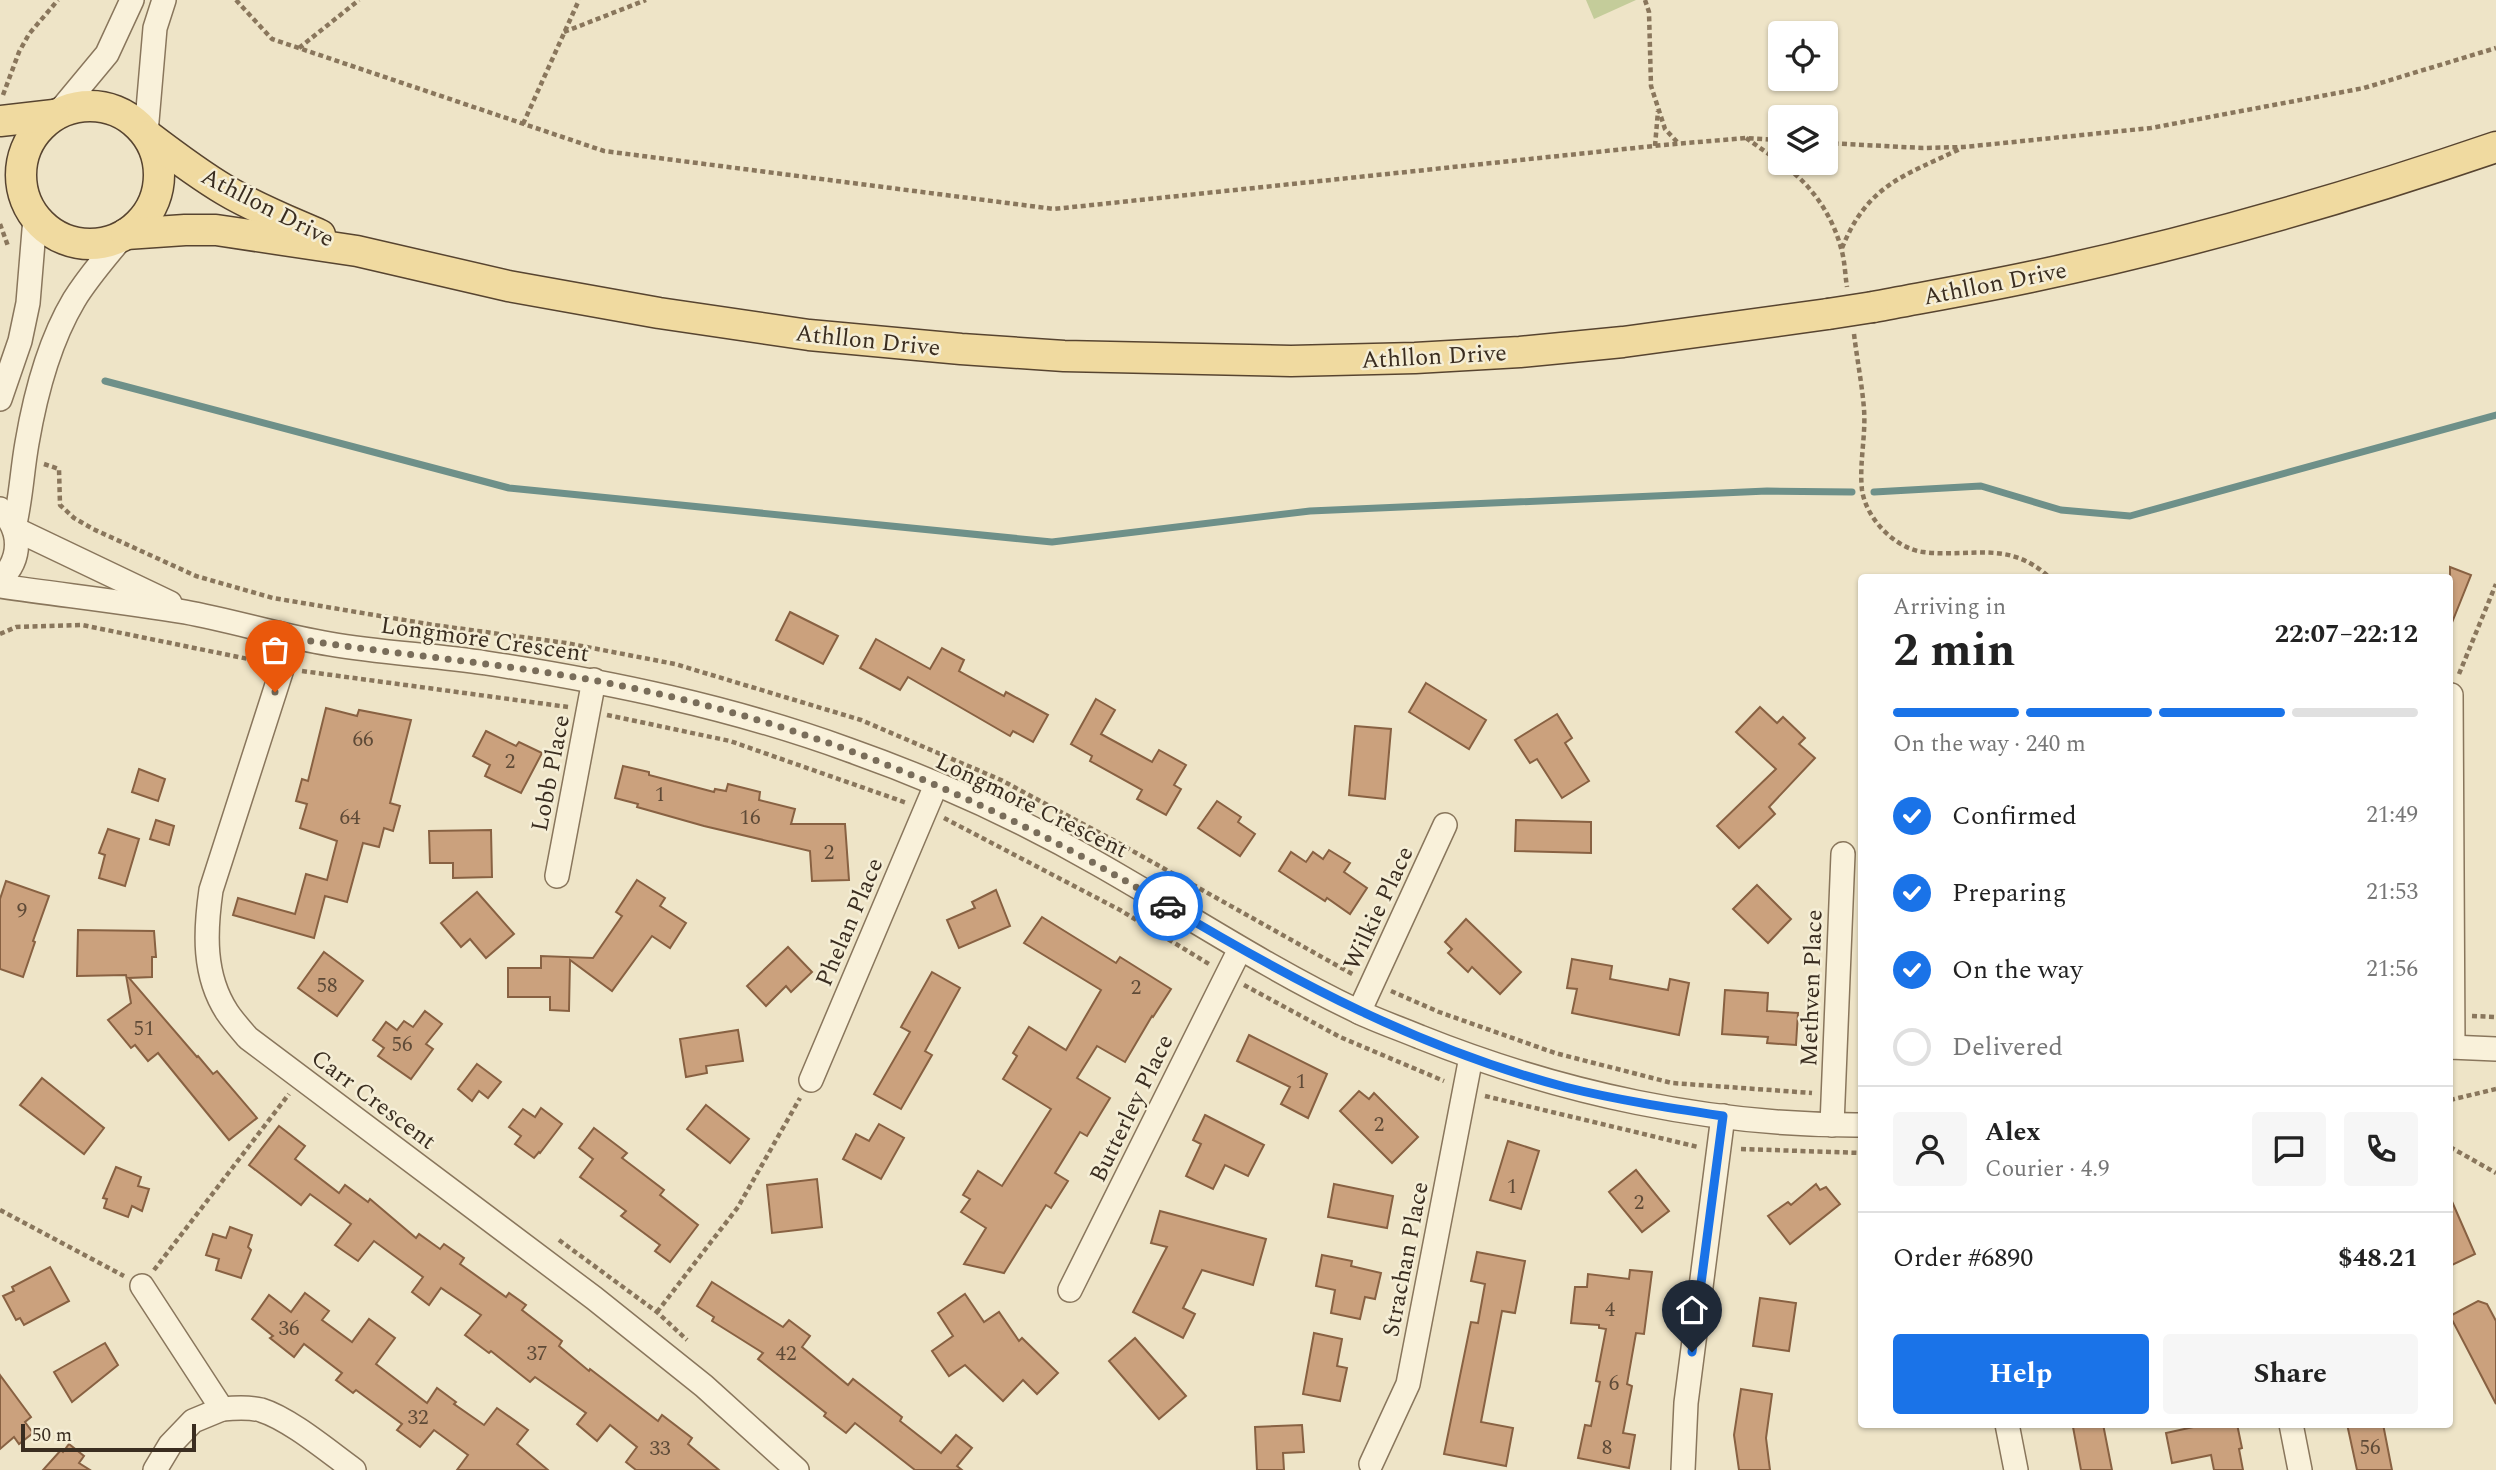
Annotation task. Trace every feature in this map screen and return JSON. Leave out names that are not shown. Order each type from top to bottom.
[{"type":"main road","points":[[0,121],[56,114],[81,106],[106,107],[128,117],[147,135],[158,162],[158,190],[147,215],[124,235],[92,244],[61,238],[0,191]]},
{"type":"main road","points":[[35,217],[22,191],[22,161],[33,135],[56,114]]},
{"type":"main road","name":"Athllon Drive","points":[[147,135],[228,192],[357,251]]},
{"type":"main road","name":"Athllon Drive","points":[[124,235],[216,230],[357,251],[508,286],[659,313],[810,335],[961,349],[1064,356],[1291,361],[1454,356],[1623,342],[1828,314],[2030,277],[2184,241],[2367,190],[2496,147]]},
{"type":"street","points":[[56,114],[107,54],[132,0]]},
{"type":"street","points":[[147,135],[155,28],[164,0]]},
{"type":"street","points":[[0,399],[20,341],[35,217]]},
{"type":"street","points":[[14,528],[21,500],[27,443],[34,409],[57,336],[74,301],[124,235]]},
{"type":"street","points":[[0,509],[8,516],[17,540],[14,562],[0,580]]},
{"type":"street","name":"Longmore Crescent","points":[[14,528],[190,613]]},
{"type":"street","name":"Longmore Crescent","points":[[0,586],[190,613],[292,638],[335,645],[480,662],[594,681],[639,689],[770,722],[854,751],[991,809],[1097,863],[1240,949],[1359,1012],[1471,1057],[1563,1086],[1626,1101],[1723,1116],[1858,1125]]},
{"type":"street","name":"Carr Crescent","points":[[292,638],[211,890],[205,928],[206,946],[212,982],[227,1012],[248,1038],[604,1306],[704,1386],[797,1470]]},
{"type":"street","name":"Lobb Place","points":[[557,876],[594,681]]},
{"type":"street","name":"Phelan Place","points":[[811,1080],[936,785]]},
{"type":"street","name":"Wilkie Place","points":[[1359,1012],[1445,825]]},
{"type":"street","name":"Methven Place","points":[[1832,1125],[1843,854]]},
{"type":"street","name":"Butterley Place","points":[[1070,1290],[1240,949]]},
{"type":"street","points":[[2453,1047],[2496,1049]]},
{"type":"street","name":"Strachan Place","points":[[1371,1464],[1408,1384],[1471,1057]]},
{"type":"street","points":[[1683,1470],[1686,1403],[1723,1116]]},
{"type":"street","points":[[142,1286],[222,1409]]},
{"type":"street","points":[[155,1470],[170,1446],[193,1421],[222,1409],[235,1407],[260,1410],[271,1415],[354,1470]]},
{"type":"street","points":[[2008,1428],[2016,1470]]},
{"type":"street","points":[[2292,1428],[2300,1470]]},
{"type":"path","points":[[0,102],[19,52],[29,34],[58,0]]},
{"type":"path","points":[[236,0],[272,39],[604,151],[1054,208],[1655,146],[1746,138],[1768,139]]},
{"type":"path","points":[[299,48],[359,0]]},
{"type":"path","points":[[523,124],[579,0]]},
{"type":"path","points":[[563,33],[646,0]]},
{"type":"path","points":[[1645,0],[1649,12],[1651,86],[1665,129],[1680,145]]},
{"type":"path","points":[[1838,143],[1923,148],[1964,147],[2151,128],[2364,88],[2496,48]]},
{"type":"path","points":[[1655,146],[1658,106]]},
{"type":"path","points":[[1746,138],[1768,154]]},
{"type":"path","points":[[1841,249],[1851,226],[1874,195],[1901,177],[1964,147]]},
{"type":"path","points":[[59,469],[60,505],[93,529]]},
{"type":"path","points":[[1862,490],[1871,514],[1879,525],[1898,542],[1910,548],[1922,552],[2007,553],[2031,563],[2045,574]]},
{"type":"path","points":[[2453,690],[2496,584]]},
{"type":"path","points":[[0,635],[16,627],[82,625],[251,659]]},
{"type":"path","points":[[304,672],[568,708]]},
{"type":"path","points":[[604,715],[730,741],[899,800]]},
{"type":"path","points":[[950,821],[1120,911],[1218,969]]},
{"type":"path","points":[[1243,985],[1340,1037],[1456,1086]]},
{"type":"path","points":[[1391,991],[1439,1012],[1555,1054],[1672,1083],[1817,1093]]},
{"type":"path","points":[[2476,1016],[2496,1017]]},
{"type":"path","points":[[0,1210],[142,1286],[302,1078]]},
{"type":"path","points":[[657,1312],[738,1207],[811,1080]]},
{"type":"path","points":[[2453,1099],[2496,1089]]},
{"type":"path","points":[[1483,1095],[1704,1148]]},
{"type":"path","points":[[2453,1095],[2459,1097]]},
{"type":"path","points":[[1738,1149],[1858,1153]]},
{"type":"path","points":[[2453,1149],[2496,1173]]},
{"type":"green space","points":[[1586,0],[1636,0],[1594,19]]},
{"type":"building","points":[[2450,567],[2471,575],[2453,620],[2453,574],[2450,574]]},
{"type":"building","points":[[790,612],[838,636],[823,664],[776,640]]},
{"type":"building","points":[[876,639],[930,669],[942,648],[964,660],[959,671],[1004,696],[1006,692],[1048,715],[1033,742],[1013,731],[1010,736],[908,677],[900,690],[860,668]]},
{"type":"building","points":[[1426,683],[1486,720],[1469,749],[1409,712]]},
{"type":"building","points":[[1096,699],[1115,710],[1101,734],[1152,762],[1159,750],[1186,765],[1174,785],[1181,789],[1166,815],[1137,799],[1142,790],[1090,761],[1092,756],[1071,744]]},
{"type":"building","points":[[1760,707],[1777,723],[1783,717],[1805,738],[1799,744],[1815,758],[1769,807],[1775,814],[1739,848],[1717,826],[1776,769],[1736,732]]},
{"type":"building","points":[[326,708],[357,716],[359,710],[411,720],[390,803],[400,806],[393,831],[384,828],[379,847],[363,843],[347,902],[325,896],[314,938],[233,915],[238,898],[295,914],[306,874],[327,880],[337,841],[300,828],[307,804],[296,801],[302,779],[308,781]]},
{"type":"building","points":[[1557,714],[1572,738],[1565,743],[1589,781],[1562,798],[1537,759],[1530,763],[1515,740]]},
{"type":"building","points":[[1355,726],[1391,729],[1385,799],[1349,795]]},
{"type":"building","points":[[486,731],[516,746],[519,742],[542,753],[521,793],[485,776],[490,765],[473,756]]},
{"type":"building","points":[[623,766],[714,792],[715,789],[726,791],[728,784],[760,792],[759,800],[795,809],[791,824],[845,824],[849,880],[812,881],[810,851],[704,826],[615,798]]},
{"type":"building","points":[[139,769],[165,779],[158,801],[132,792]]},
{"type":"building","points":[[1217,801],[1241,817],[1238,822],[1255,834],[1240,856],[1198,828]]},
{"type":"building","points":[[156,820],[174,826],[169,845],[150,839]]},
{"type":"building","points":[[1516,820],[1591,822],[1591,853],[1515,851]]},
{"type":"building","points":[[108,829],[139,839],[125,886],[99,878],[105,855],[99,853]]},
{"type":"building","points":[[491,830],[492,877],[453,878],[453,863],[430,863],[429,831]]},
{"type":"building","points":[[1329,850],[1350,863],[1344,872],[1367,888],[1350,914],[1279,871],[1291,852],[1306,862],[1313,852],[1323,859]]},
{"type":"building","points":[[637,880],[665,898],[660,906],[686,923],[670,948],[652,936],[612,991],[570,960],[569,1011],[550,1010],[550,997],[508,997],[508,968],[541,968],[541,956],[593,958],[622,916],[616,912]]},
{"type":"building","points":[[6,881],[49,896],[23,977],[0,969],[0,899]]},
{"type":"building","points":[[1757,885],[1791,919],[1768,943],[1733,909]]},
{"type":"building","points":[[996,890],[1010,926],[959,948],[947,920],[975,908],[972,902]]},
{"type":"building","points":[[477,892],[514,934],[486,958],[470,939],[461,947],[441,923]]},
{"type":"building","points":[[1042,917],[1116,963],[1120,957],[1171,989],[1125,1062],[1097,1046],[1077,1078],[1110,1098],[1087,1136],[1080,1132],[1055,1173],[1068,1181],[1051,1208],[1046,1205],[1004,1273],[964,1264],[986,1228],[961,1212],[970,1199],[963,1195],[978,1171],[1002,1186],[1051,1109],[1003,1079],[1017,1056],[1013,1053],[1029,1027],[1066,1050],[1101,990],[1024,943]]},
{"type":"building","points":[[1466,919],[1521,972],[1500,994],[1472,967],[1468,972],[1448,953],[1452,949],[1445,942]]},
{"type":"building","points":[[78,930],[154,931],[156,957],[152,957],[152,977],[129,978],[197,1057],[213,1074],[217,1071],[257,1118],[229,1140],[158,1053],[148,1061],[135,1045],[131,1048],[108,1020],[131,1003],[126,975],[77,976]]},
{"type":"building","points":[[788,947],[812,972],[791,992],[786,986],[766,1006],[747,986]]},
{"type":"building","points":[[324,952],[363,981],[337,1016],[298,988]]},
{"type":"building","points":[[1572,959],[1612,966],[1610,979],[1668,990],[1670,979],[1689,983],[1679,1035],[1572,1013],[1577,989],[1567,988]]},
{"type":"building","points":[[932,972],[960,988],[925,1051],[932,1055],[901,1109],[874,1094],[910,1032],[901,1027]]},
{"type":"building","points":[[1725,990],[1768,993],[1767,1011],[1798,1013],[1796,1045],[1767,1043],[1768,1037],[1722,1034]]},
{"type":"building","points":[[425,1011],[442,1024],[426,1044],[433,1049],[411,1079],[378,1056],[384,1048],[373,1040],[386,1022],[397,1030],[404,1021],[413,1027]]},
{"type":"building","points":[[738,1030],[743,1061],[706,1066],[707,1073],[686,1077],[680,1039]]},
{"type":"building","points":[[1249,1035],[1327,1074],[1308,1118],[1281,1104],[1290,1087],[1237,1061]]},
{"type":"building","points":[[477,1064],[501,1082],[488,1098],[479,1091],[472,1101],[458,1089]]},
{"type":"building","points":[[42,1078],[104,1128],[84,1154],[20,1105]]},
{"type":"building","points":[[1359,1091],[1369,1099],[1374,1093],[1418,1137],[1392,1163],[1340,1111]]},
{"type":"building","points":[[706,1105],[749,1139],[730,1163],[687,1129]]},
{"type":"building","points":[[541,1108],[562,1124],[534,1158],[515,1144],[521,1136],[509,1127],[523,1109],[535,1117]]},
{"type":"building","points":[[1205,1115],[1264,1145],[1248,1176],[1225,1165],[1213,1189],[1186,1176],[1201,1144],[1193,1140]]},
{"type":"building","points":[[879,1124],[904,1138],[881,1179],[843,1159],[856,1134],[869,1141]]},
{"type":"building","points":[[279,1126],[305,1146],[295,1159],[339,1193],[345,1185],[368,1202],[370,1199],[416,1238],[419,1234],[440,1249],[444,1244],[464,1258],[460,1264],[506,1297],[509,1293],[526,1305],[522,1310],[562,1341],[559,1346],[589,1371],[590,1369],[658,1421],[662,1415],[692,1438],[688,1444],[719,1470],[636,1470],[626,1462],[637,1447],[610,1425],[597,1441],[577,1424],[586,1413],[535,1377],[530,1382],[491,1351],[489,1353],[465,1335],[481,1315],[441,1288],[429,1305],[412,1292],[423,1277],[374,1241],[358,1261],[335,1245],[351,1224],[310,1194],[301,1205],[249,1165]]},
{"type":"building","points":[[594,1128],[627,1153],[622,1158],[664,1190],[660,1195],[698,1225],[670,1262],[655,1251],[660,1245],[621,1216],[626,1211],[580,1177],[593,1159],[579,1148]]},
{"type":"building","points":[[1508,1141],[1539,1151],[1521,1209],[1490,1200]]},
{"type":"building","points":[[116,1167],[141,1177],[138,1186],[149,1189],[142,1211],[132,1206],[128,1217],[104,1208],[107,1199],[103,1198]]},
{"type":"building","points":[[1636,1170],[1669,1211],[1642,1232],[1609,1192]]},
{"type":"building","points":[[817,1179],[822,1227],[772,1233],[767,1185]]},
{"type":"building","points":[[1334,1184],[1393,1196],[1387,1228],[1328,1217]]},
{"type":"building","points":[[1816,1184],[1820,1190],[1826,1187],[1840,1204],[1790,1244],[1768,1216],[1788,1202],[1791,1205]]},
{"type":"building","points":[[2453,1204],[2475,1254],[2453,1265]]},
{"type":"building","points":[[1160,1211],[1266,1239],[1253,1285],[1202,1270],[1183,1308],[1195,1314],[1183,1338],[1133,1312],[1167,1247],[1151,1243]]},
{"type":"building","points":[[230,1227],[252,1235],[248,1247],[251,1250],[241,1278],[216,1270],[219,1259],[206,1255],[213,1234],[226,1238]]},
{"type":"building","points":[[1477,1252],[1525,1261],[1515,1313],[1502,1311],[1481,1422],[1513,1428],[1506,1466],[1444,1454],[1471,1322],[1478,1323],[1485,1284],[1471,1281]]},
{"type":"building","points":[[1322,1255],[1352,1261],[1351,1266],[1381,1273],[1375,1299],[1365,1297],[1360,1319],[1331,1313],[1335,1290],[1316,1286]]},
{"type":"building","points":[[50,1267],[69,1301],[24,1325],[20,1318],[16,1320],[3,1296],[14,1291],[12,1287]]},
{"type":"building","points":[[1630,1270],[1652,1272],[1644,1334],[1636,1333],[1627,1384],[1632,1386],[1623,1433],[1635,1435],[1629,1468],[1578,1458],[1585,1425],[1591,1426],[1600,1382],[1596,1381],[1606,1329],[1599,1328],[1599,1325],[1571,1323],[1575,1287],[1587,1287],[1588,1274],[1629,1279]]},
{"type":"building","points":[[712,1282],[783,1327],[789,1320],[810,1336],[802,1347],[848,1385],[853,1379],[902,1417],[900,1421],[941,1453],[956,1435],[972,1448],[957,1466],[962,1470],[915,1470],[855,1423],[846,1433],[824,1416],[826,1413],[758,1359],[763,1353],[712,1321],[714,1317],[697,1306]]},
{"type":"building","points":[[305,1293],[329,1311],[322,1320],[352,1342],[369,1319],[395,1338],[376,1364],[427,1403],[437,1388],[484,1425],[497,1408],[528,1430],[517,1444],[548,1470],[457,1470],[468,1455],[434,1430],[420,1447],[397,1430],[402,1424],[356,1390],[353,1393],[336,1380],[342,1373],[304,1344],[294,1357],[252,1319],[269,1295],[291,1312]]},
{"type":"building","points":[[965,1294],[984,1322],[999,1312],[1019,1341],[1022,1338],[1058,1373],[1037,1394],[1023,1380],[1003,1401],[965,1365],[949,1376],[932,1351],[953,1336],[938,1313]]},
{"type":"building","points":[[1760,1298],[1796,1303],[1789,1351],[1753,1346]]},
{"type":"building","points":[[2478,1301],[2487,1304],[2496,1321],[2496,1404],[2453,1322],[2453,1314]]},
{"type":"building","points":[[1314,1333],[1342,1339],[1337,1366],[1347,1368],[1340,1401],[1303,1394]]},
{"type":"building","points":[[1135,1338],[1186,1396],[1159,1419],[1109,1361]]},
{"type":"building","points":[[105,1343],[118,1365],[72,1402],[54,1372]]},
{"type":"building","points":[[0,1375],[31,1417],[25,1422],[33,1433],[19,1444],[14,1437],[0,1449]]},
{"type":"building","points":[[1741,1389],[1772,1394],[1766,1438],[1770,1470],[1739,1470],[1734,1435]]},
{"type":"building","points":[[1302,1425],[1304,1452],[1283,1453],[1284,1470],[1257,1470],[1255,1427]]},
{"type":"building","points":[[2073,1428],[2104,1428],[2112,1470],[2081,1470]]},
{"type":"building","points":[[2189,1428],[2238,1428],[2243,1470],[2214,1470],[2211,1455],[2172,1463],[2166,1433]]},
{"type":"building","points":[[2348,1428],[2384,1428],[2392,1470],[2357,1470]]},
{"type":"building","points":[[69,1444],[84,1456],[79,1463],[90,1470],[43,1470],[61,1450],[63,1452]]},
{"type":"waterway","points":[[105,381],[509,488],[1052,542],[1310,511],[1767,491],[1852,492]]},
{"type":"waterway","points":[[1874,492],[1981,486],[2061,510],[2130,516],[2496,415]]},
{"type":"way so far","points":[[275,692],[292,638],[480,662],[639,689],[770,722],[916,776],[991,809],[1097,863],[1168,906]]},
{"type":"route","points":[[1168,906],[1240,949],[1359,1012],[1471,1057],[1563,1086],[1626,1101],[1723,1116],[1692,1352]]}]
